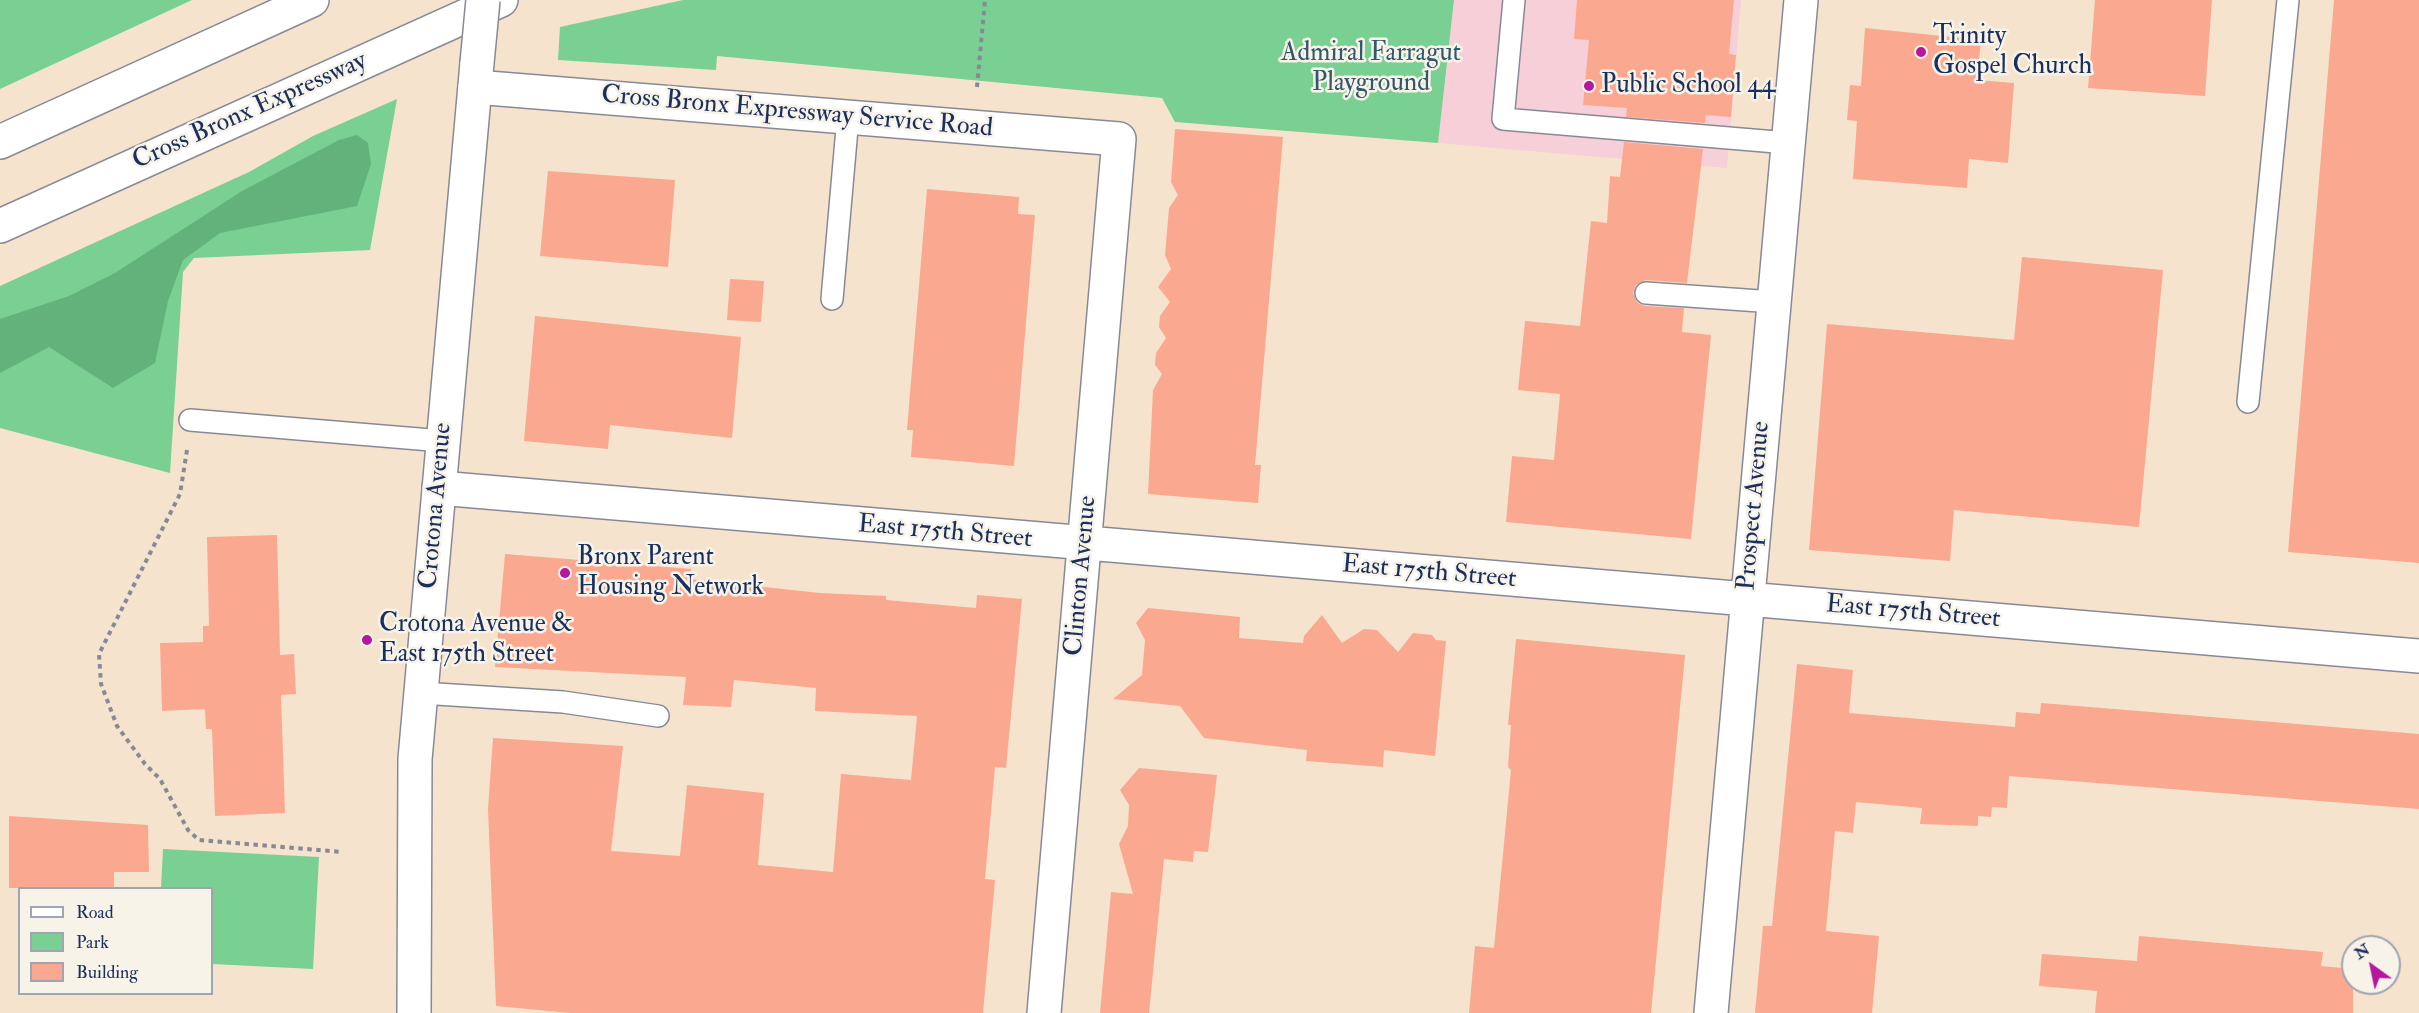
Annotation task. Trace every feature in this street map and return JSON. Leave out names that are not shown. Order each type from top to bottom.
[{"type":"main road","points":[[0,142],[312,0]]},
{"type":"main road","name":"Crotona Avenue","points":[[414,1013],[413,806],[421,693],[483,0]]},
{"type":"main road","name":"Cross Bronx Expressway","points":[[0,226],[501,0]]},
{"type":"main road","name":"Prospect Avenue","points":[[1711,1013],[1801,0]]},
{"type":"main road","name":"Cross Bronx Expressway Service Road","points":[[476,75],[848,117],[1119,139]]},
{"type":"main road","name":"Clinton Avenue","points":[[1044,1013],[1119,139]]},
{"type":"main road","name":"East 175th Street","points":[[439,489],[2419,656]]},
{"type":"lane","points":[[1514,0],[1503,119],[1788,143]]},
{"type":"lane","points":[[2248,402],[2288,0]]},
{"type":"lane","points":[[832,299],[848,117]]},
{"type":"lane","points":[[1646,293],[1774,302]]},
{"type":"lane","points":[[190,420],[443,441]]},
{"type":"lane","points":[[421,693],[563,702],[658,716]]},
{"type":"path","points":[[977,87],[986,0]]},
{"type":"path","points":[[190,420],[185,473],[180,494],[99,654],[101,684],[117,726],[145,764],[160,779],[188,830],[199,840],[342,852]]},
{"type":"shaded area","name":"Public School 44","points":[[1454,0],[1741,0],[1727,168],[1438,143]]},
{"type":"green space","points":[[0,0],[192,0],[0,89]]},
{"type":"green space","name":"Admiral Farragut Playground","points":[[683,0],[1454,0],[1438,143],[1175,122],[1162,98],[717,56],[716,70],[558,60],[560,27]]},
{"type":"green space","points":[[397,99],[370,250],[194,258],[183,272],[170,473],[0,428],[0,286],[249,172],[313,136]]},
{"type":"green space","points":[[357,135],[368,143],[371,164],[357,206],[220,233],[183,260],[168,301],[155,363],[113,388],[49,347],[0,373],[0,319],[69,296],[115,273],[242,191],[339,140]]},
{"type":"green space","points":[[163,849],[319,857],[313,969],[213,964],[213,887],[161,887]]},
{"type":"building","points":[[1577,0],[1734,0],[1729,54],[1736,55],[1731,117],[1706,115],[1705,123],[1626,117],[1627,108],[1583,105],[1589,40],[1574,39]]},
{"type":"building","points":[[2095,0],[2212,0],[2205,96],[2088,88]]},
{"type":"building","points":[[2334,0],[2419,0],[2419,563],[2288,552]]},
{"type":"building","points":[[1865,28],[1981,40],[1977,80],[2014,83],[2008,163],[1969,159],[1967,188],[1853,179],[1857,121],[1847,120],[1850,85],[1861,86]]},
{"type":"building","points":[[1175,129],[1283,137],[1255,465],[1261,465],[1258,503],[1148,494],[1153,390],[1162,374],[1155,365],[1156,353],[1166,338],[1159,327],[1160,316],[1170,302],[1158,287],[1171,269],[1165,255],[1169,208],[1178,195],[1171,182]]},
{"type":"building","points":[[1624,142],[1703,149],[1687,283],[1646,280],[1636,285],[1633,293],[1638,303],[1645,306],[1684,308],[1682,332],[1711,335],[1691,539],[1506,522],[1512,456],[1554,460],[1560,394],[1518,390],[1525,321],[1580,326],[1591,221],[1607,223],[1610,176],[1620,177]]},
{"type":"building","points":[[548,171],[675,180],[668,267],[540,256]]},
{"type":"building","points":[[927,189],[1019,197],[1018,214],[1035,215],[1014,466],[911,457],[913,430],[907,430]]},
{"type":"building","points":[[2022,257],[2163,270],[2139,527],[1954,510],[1950,561],[1809,550],[1827,324],[2014,340]]},
{"type":"building","points":[[730,279],[764,281],[761,322],[727,320]]},
{"type":"building","points":[[535,316],[741,337],[732,438],[610,425],[608,449],[524,441]]},
{"type":"building","points":[[277,535],[280,655],[294,654],[296,694],[281,695],[285,813],[215,816],[212,729],[206,729],[205,709],[162,711],[160,643],[203,642],[203,626],[209,626],[207,537]]},
{"type":"building","points":[[505,554],[691,569],[690,579],[820,593],[886,596],[886,600],[976,608],[977,595],[1022,599],[1006,768],[995,767],[985,879],[995,880],[983,1013],[570,1013],[496,1006],[488,809],[493,738],[623,746],[611,851],[680,856],[687,785],[764,793],[758,865],[833,872],[841,774],[911,780],[917,716],[815,711],[816,688],[734,680],[731,707],[683,705],[686,677],[495,667]]},
{"type":"building","points":[[1148,608],[1240,617],[1239,638],[1303,643],[1304,636],[1322,615],[1342,643],[1364,629],[1377,630],[1398,652],[1413,633],[1432,635],[1436,640],[1446,641],[1435,756],[1384,750],[1383,767],[1306,761],[1307,750],[1204,738],[1180,706],[1113,699],[1142,675],[1145,640],[1136,623]]},
{"type":"building","points":[[1516,639],[1685,655],[1651,1013],[1469,1013],[1475,946],[1494,948],[1511,770],[1508,767],[1511,725],[1508,725]]},
{"type":"building","points":[[1797,664],[1853,670],[1849,713],[2015,727],[2016,712],[2040,714],[2041,703],[2419,734],[2419,809],[2009,776],[2007,808],[1992,807],[1991,817],[1978,816],[1978,826],[1920,824],[1922,808],[1856,802],[1853,833],[1835,831],[1826,931],[1879,936],[1872,1013],[1755,1013],[1763,926],[1772,926]]},
{"type":"building","points":[[1139,768],[1217,775],[1208,852],[1194,851],[1193,862],[1164,859],[1149,1013],[1100,1013],[1111,892],[1133,894],[1119,844],[1128,826],[1129,805],[1120,790]]},
{"type":"building","points":[[9,816],[148,825],[149,872],[114,872],[114,887],[9,888]]},
{"type":"building","points":[[2139,936],[2323,952],[2321,966],[2341,968],[2341,995],[2353,995],[2353,1013],[2095,1013],[2097,991],[2039,986],[2042,954],[2137,961]]},
{"type":"place","name":"Trinity Gospel Church","points":[[1921,52]]},
{"type":"place","name":"Public School 44","points":[[1589,86]]},
{"type":"place","name":"Bronx Parent Housing Network","points":[[565,573]]},
{"type":"place","name":"Crotona Avenue & East 175th Street","points":[[367,640]]}]
